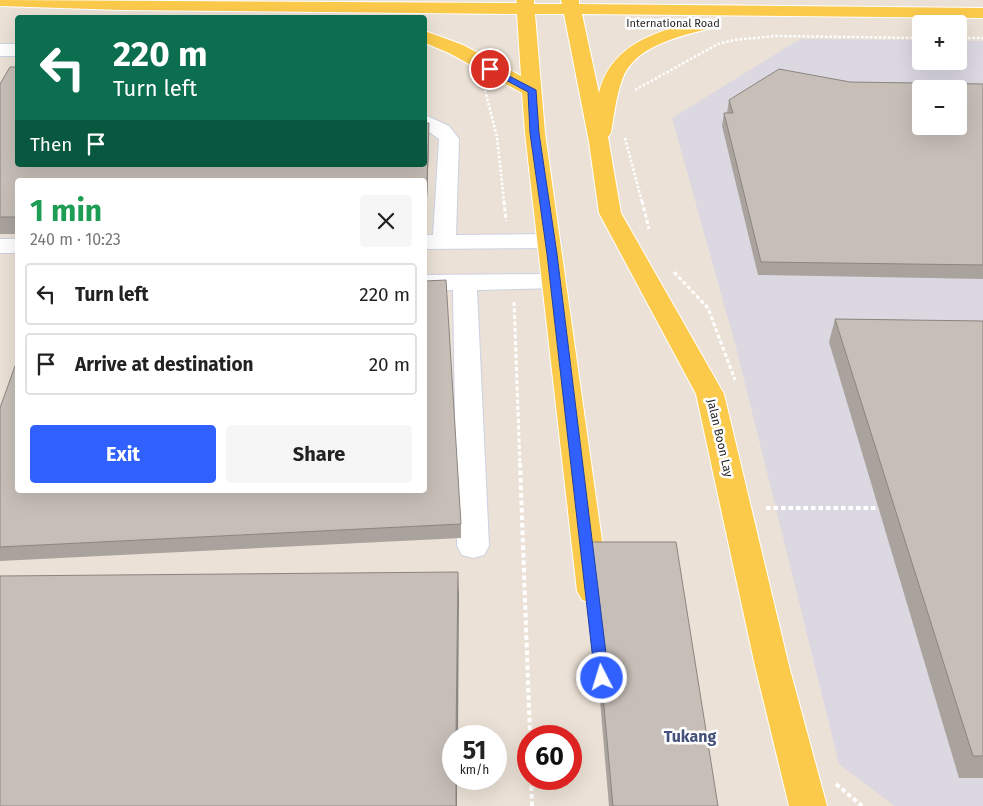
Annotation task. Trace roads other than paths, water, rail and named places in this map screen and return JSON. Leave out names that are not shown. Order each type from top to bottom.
[{"type":"main road","points":[[387,6],[411,0]]},
{"type":"main road","points":[[684,0],[762,10]]},
{"type":"main road","name":"International Road","points":[[0,1],[122,5],[387,6],[525,10],[762,10],[983,13]]},
{"type":"main road","points":[[525,10],[535,133],[596,621]]},
{"type":"main road","name":"International Road","points":[[427,22],[525,10]]},
{"type":"main road","name":"International Road","points":[[572,10],[706,24],[912,26]]},
{"type":"main road","name":"Jalan Boon Lay","points":[[572,10],[611,138],[610,213],[710,394],[772,666],[818,797]]},
{"type":"main road","points":[[0,17],[15,18]]},
{"type":"main road","points":[[611,138],[613,77],[624,60],[636,50],[658,38],[706,24]]},
{"type":"main road","points":[[967,26],[983,26]]},
{"type":"main road","points":[[427,37],[456,49],[532,90]]},
{"type":"lane","points":[[0,50],[15,50]]},
{"type":"lane","points":[[427,121],[442,130],[449,140],[434,242],[550,241]]},
{"type":"lane","points":[[0,246],[15,246]]},
{"type":"lane","points":[[427,283],[555,281]]},
{"type":"lane","points":[[465,282],[472,546]]},
{"type":"district","name":"Tukang","points":[[690,736]]}]
